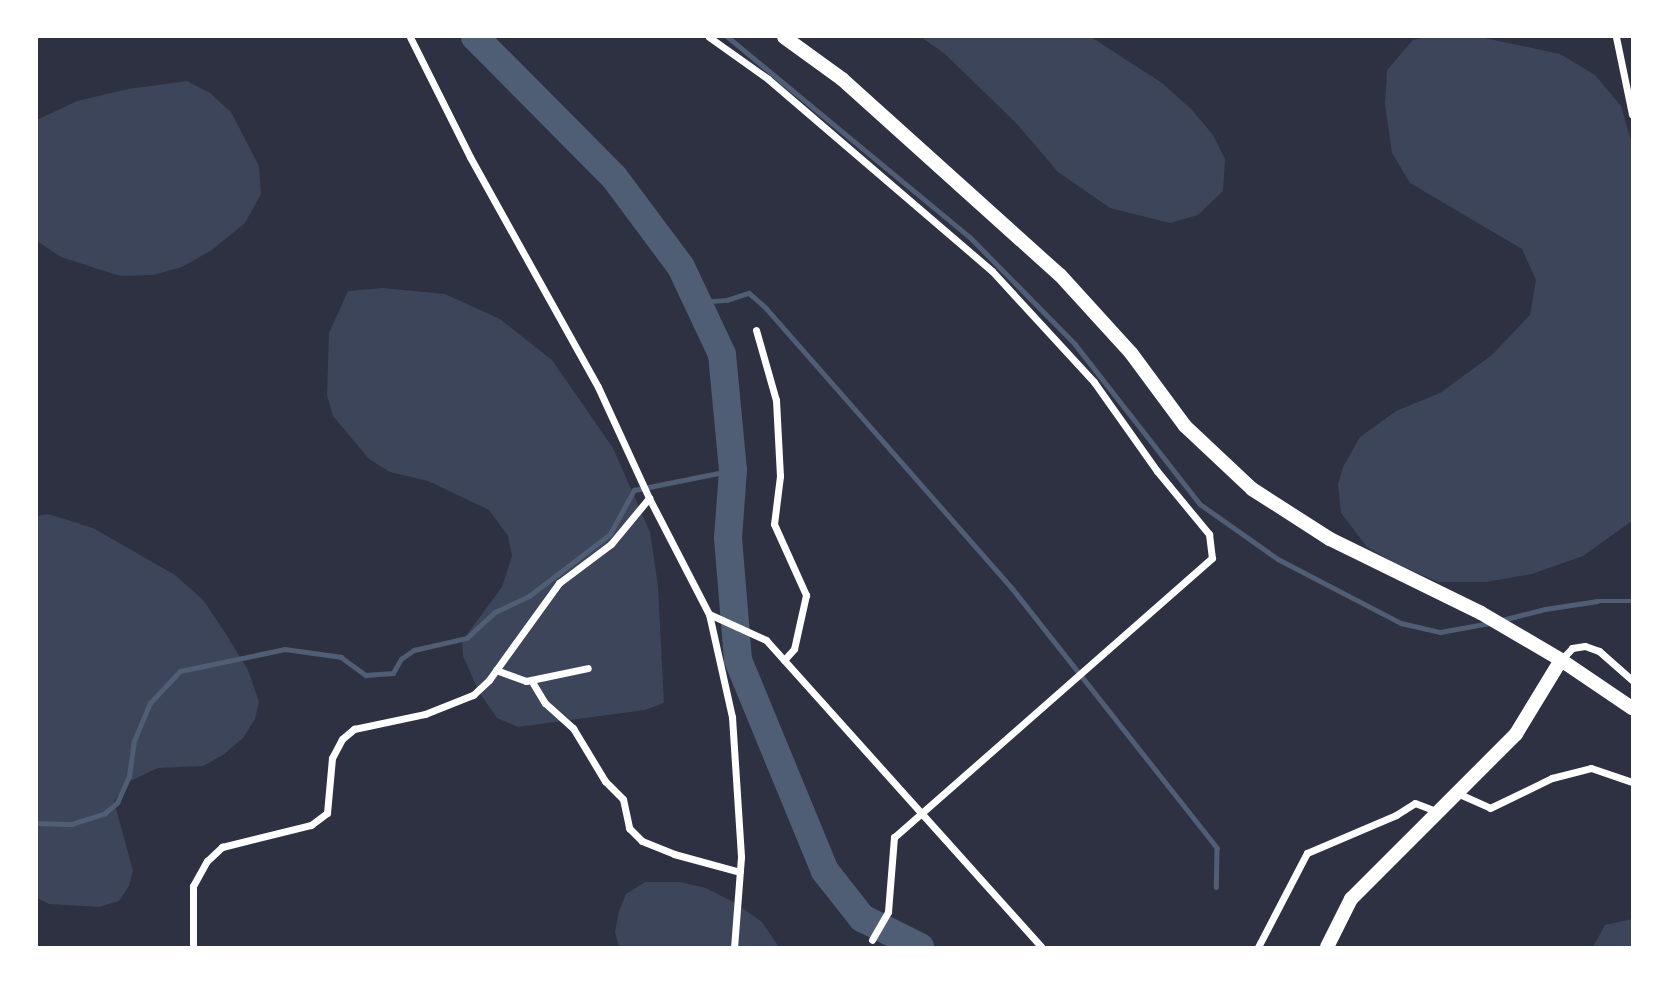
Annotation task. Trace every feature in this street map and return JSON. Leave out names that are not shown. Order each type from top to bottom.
[{"type":"main road","points":[[784,37],[842,79],[1059,275],[1131,353],[1185,426],[1252,489],[1330,539],[1481,613],[1560,660],[1632,708]]},
{"type":"main road","points":[[1327,947],[1351,898],[1516,734],[1560,660]]},
{"type":"street","points":[[410,37],[470,158],[598,387],[649,497],[709,614],[732,717],[740,872],[734,947]]},
{"type":"street","points":[[709,37],[768,79],[992,271],[1094,382],[1157,471],[1209,534],[1212,558],[894,837],[887,912],[872,940]]},
{"type":"street","points":[[1616,37],[1632,114]]},
{"type":"street","points":[[756,330],[776,400],[780,476],[774,524],[806,595],[794,649],[784,660]]},
{"type":"street","points":[[193,947],[193,887],[207,861],[222,847],[311,825],[327,813],[332,758],[342,739],[354,729],[446,707],[473,695],[496,670],[559,583],[611,544],[649,497]]},
{"type":"street","points":[[709,614],[766,640],[919,814],[1041,947]]},
{"type":"street","points":[[1560,660],[1572,648],[1585,646],[1599,651],[1632,680]]},
{"type":"street","points":[[496,670],[531,680],[588,668]]},
{"type":"street","points":[[531,680],[545,702],[573,728],[605,781],[623,799],[629,828],[642,841],[740,872]]},
{"type":"street","points":[[1457,793],[1490,808],[1552,778],[1591,768],[1632,782]]},
{"type":"street","points":[[1258,947],[1307,853],[1395,815],[1415,803],[1438,811]]},
{"type":"shaded area","points":[[921,37],[1091,37],[1162,83],[1192,110],[1213,135],[1225,159],[1223,191],[1198,215],[1170,223],[1110,208],[1058,172],[1017,124],[945,54]]},
{"type":"shaded area","points":[[1426,37],[1480,37],[1560,54],[1595,75],[1621,106],[1632,144],[1632,521],[1583,556],[1532,574],[1486,582],[1438,582],[1397,564],[1367,547],[1341,513],[1338,484],[1343,467],[1360,437],[1396,411],[1440,393],[1492,355],[1530,315],[1536,280],[1522,249],[1410,183],[1392,153],[1385,104],[1387,70],[1413,40]]},
{"type":"shaded area","points":[[187,81],[210,93],[231,112],[259,166],[261,194],[245,223],[212,250],[182,267],[153,275],[120,276],[61,257],[37,241],[37,120],[77,101],[128,89]]},
{"type":"shaded area","points":[[382,288],[445,294],[500,319],[552,360],[613,448],[650,532],[658,586],[664,703],[645,710],[518,727],[497,718],[479,692],[463,656],[462,641],[502,587],[512,556],[508,536],[489,510],[428,481],[390,472],[369,459],[333,416],[327,395],[329,333],[348,291]]},
{"type":"shaded area","points":[[48,514],[93,528],[175,575],[203,600],[224,631],[248,670],[259,702],[255,719],[243,738],[223,755],[203,766],[158,768],[128,782],[114,801],[133,871],[129,886],[119,901],[99,907],[49,904],[37,898],[37,516]]},
{"type":"shaded area","points":[[645,882],[680,882],[706,888],[735,903],[762,922],[779,947],[619,947],[615,932],[619,911],[626,894]]},
{"type":"shaded area","points":[[1632,919],[1632,947],[1593,947],[1605,925]]},
{"type":"waterway","points":[[475,37],[614,177],[681,267],[722,354],[733,470],[728,538],[738,660],[825,871],[862,918],[920,947]]},
{"type":"waterway","points":[[728,37],[970,237],[1075,344],[1200,504],[1278,559],[1401,623],[1440,632],[1490,623]]},
{"type":"waterway","points":[[697,302],[727,300],[749,293],[766,308],[1012,588],[1217,848],[1216,887]]},
{"type":"waterway","points":[[37,823],[72,824],[105,813],[117,803],[129,776],[134,741],[150,703],[180,671],[285,649],[341,657],[366,675],[393,673],[401,659],[414,650],[467,638],[495,612],[529,596],[610,534],[634,490],[733,470]]},
{"type":"waterway","points":[[1502,620],[1545,609],[1597,601],[1632,601]]}]
